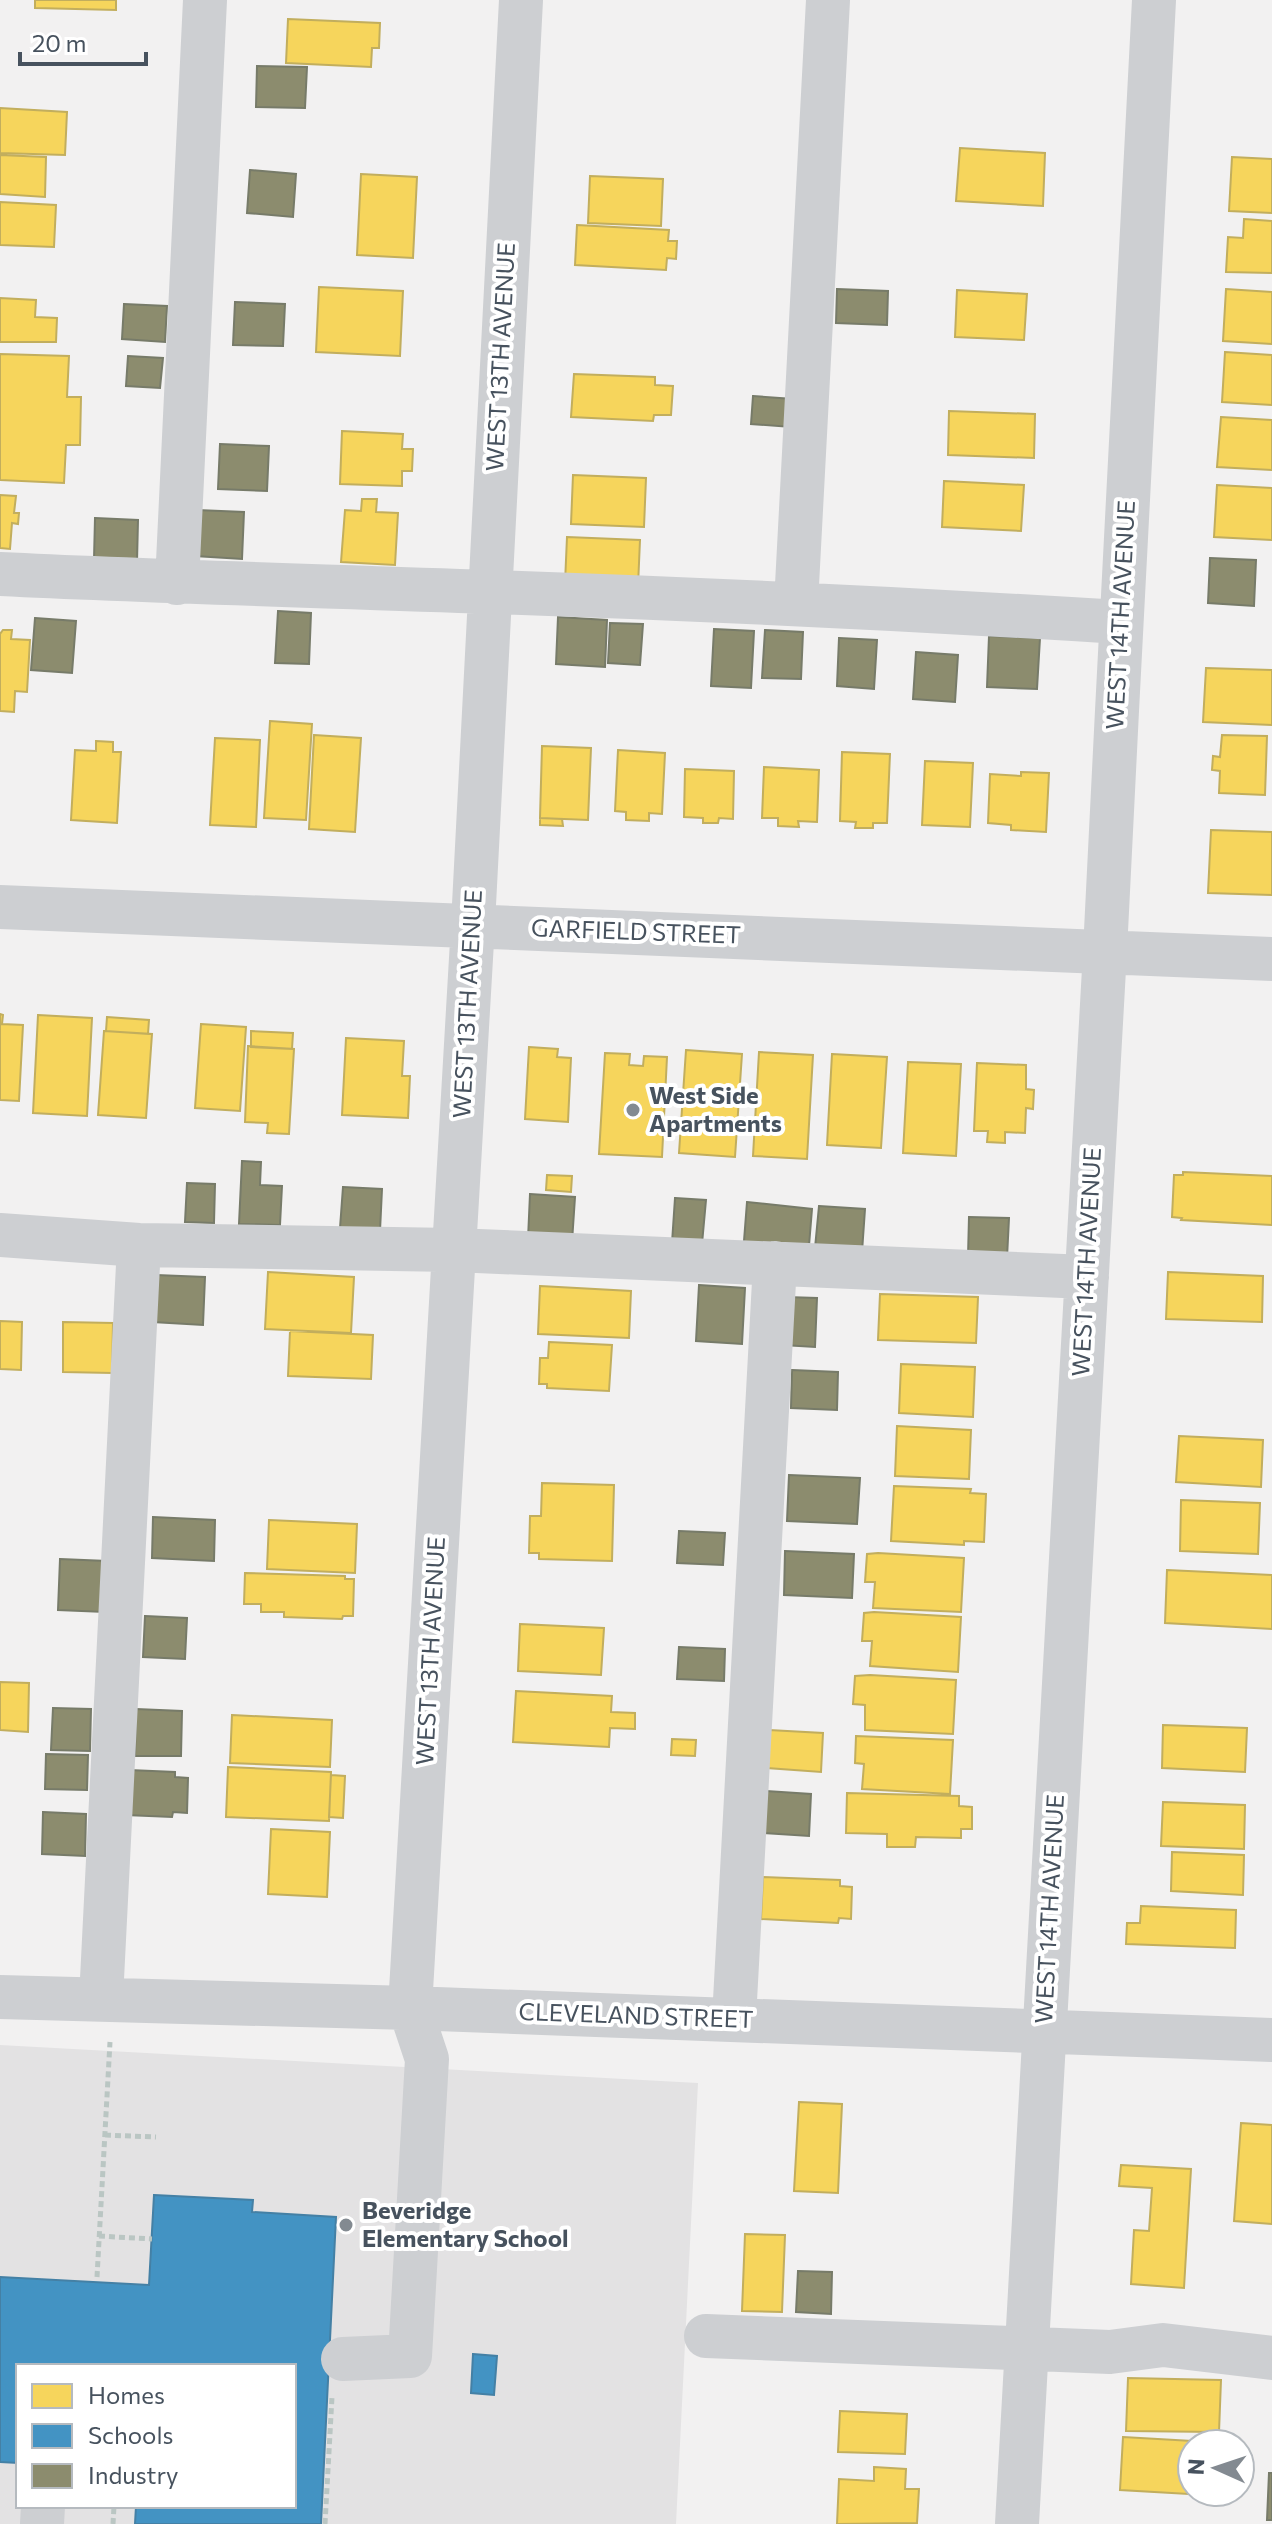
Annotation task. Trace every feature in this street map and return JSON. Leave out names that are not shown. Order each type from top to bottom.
[{"type":"street","points":[[177,583],[205,0]]},
{"type":"street","name":"WEST 13TH AVENUE","points":[[410,2008],[473,924],[521,0]]},
{"type":"street","points":[[796,604],[828,0]]},
{"type":"street","name":"WEST 14TH AVENUE","points":[[1017,2524],[1105,952],[1154,0]]},
{"type":"street","points":[[0,574],[796,604],[1120,622]]},
{"type":"street","name":"GARFIELD STREET","points":[[0,907],[1272,959]]},
{"type":"street","points":[[0,1235],[139,1245],[454,1250],[1087,1277]]},
{"type":"street","points":[[106,2019],[139,1245]]},
{"type":"street","points":[[734,2019],[775,1263]]},
{"type":"street","name":"CLEVELAND STREET","points":[[0,1997],[106,2019],[410,2008],[1272,2040]]},
{"type":"street","points":[[337,2375],[410,2356],[427,2059],[410,2008]]},
{"type":"street","points":[[706,2336],[1110,2352],[1163,2345],[1272,2358]]},
{"type":"path","points":[[97,2277],[105,2135],[106,2019]]},
{"type":"path","points":[[105,2135],[156,2137]]},
{"type":"path","points":[[99,2236],[152,2239]]},
{"type":"path","points":[[325,2524],[337,2375]]},
{"type":"shaded area","name":"Beveridge Elementary School","points":[[0,2045],[698,2083],[676,2524],[0,2524]]},
{"type":"building: Homes","points":[[35,0],[116,0],[116,10],[35,8]]},
{"type":"building: Homes","points":[[288,19],[380,23],[379,48],[372,48],[371,67],[286,63]]},
{"type":"building: Homes","points":[[0,108],[67,112],[65,155],[0,153]]},
{"type":"building: Homes","points":[[960,148],[1045,153],[1043,206],[956,201]]},
{"type":"building: Homes","points":[[0,155],[46,157],[45,197],[0,194]]},
{"type":"building: Homes","points":[[1232,157],[1272,159],[1272,213],[1229,211]]},
{"type":"building: Homes","points":[[361,174],[417,177],[413,258],[357,255]]},
{"type":"building: Homes","points":[[590,176],[663,179],[661,226],[588,223]]},
{"type":"building: Homes","points":[[0,202],[56,205],[54,247],[0,245]]},
{"type":"building: Homes","points":[[1244,219],[1272,221],[1272,273],[1226,272],[1228,237],[1243,238]]},
{"type":"building: Homes","points":[[577,225],[669,230],[668,241],[677,241],[676,259],[667,258],[666,270],[575,265]]},
{"type":"building: Homes","points":[[319,287],[403,291],[400,356],[316,352]]},
{"type":"building: Homes","points":[[1226,289],[1272,292],[1272,344],[1223,341]]},
{"type":"building: Homes","points":[[957,290],[1027,294],[1024,340],[955,337]]},
{"type":"building: Homes","points":[[0,298],[36,300],[35,317],[57,318],[56,342],[0,342]]},
{"type":"building: Homes","points":[[1225,352],[1272,355],[1272,405],[1222,402]]},
{"type":"building: Homes","points":[[0,354],[69,356],[67,397],[81,397],[80,445],[66,445],[64,483],[0,480]]},
{"type":"building: Homes","points":[[574,374],[655,377],[655,385],[673,386],[671,415],[654,415],[653,421],[571,417]]},
{"type":"building: Homes","points":[[949,411],[1035,414],[1034,458],[948,455]]},
{"type":"building: Homes","points":[[1221,417],[1272,420],[1272,470],[1217,467]]},
{"type":"building: Homes","points":[[342,431],[403,434],[402,449],[413,449],[412,471],[402,471],[402,486],[340,484]]},
{"type":"building: Homes","points":[[573,475],[646,478],[644,527],[571,524]]},
{"type":"building: Homes","points":[[944,481],[1024,485],[1021,531],[942,527]]},
{"type":"building: Homes","points":[[1217,485],[1272,488],[1272,540],[1214,537]]},
{"type":"building: Homes","points":[[0,495],[16,496],[14,513],[19,513],[18,524],[12,523],[10,549],[0,548]]},
{"type":"building: Homes","points":[[362,499],[377,499],[376,512],[398,513],[395,565],[341,562],[345,510],[361,511]]},
{"type":"building: Homes","points":[[567,537],[640,540],[638,586],[565,583]]},
{"type":"building: Homes","points":[[3,630],[12,630],[11,639],[30,640],[27,692],[15,691],[14,712],[0,711],[0,634]]},
{"type":"building: Homes","points":[[1206,668],[1272,670],[1272,725],[1203,722]]},
{"type":"building: Homes","points":[[270,721],[312,724],[306,820],[264,818]]},
{"type":"building: Homes","points":[[314,735],[361,738],[355,832],[309,829]]},
{"type":"building: Homes","points":[[1222,735],[1267,736],[1265,795],[1219,793],[1220,771],[1212,770],[1213,756],[1220,757]]},
{"type":"building: Homes","points":[[215,738],[260,740],[256,827],[210,825]]},
{"type":"building: Homes","points":[[96,741],[113,742],[113,752],[121,752],[117,823],[71,820],[75,750],[96,751]]},
{"type":"building: Homes","points":[[542,746],[591,748],[588,820],[540,818]]},
{"type":"building: Homes","points":[[618,750],[665,753],[662,814],[649,813],[649,821],[626,820],[626,812],[615,811]]},
{"type":"building: Homes","points":[[842,752],[890,754],[887,823],[873,823],[873,828],[855,828],[856,822],[840,821]]},
{"type":"building: Homes","points":[[925,761],[973,763],[970,827],[922,825]]},
{"type":"building: Homes","points":[[764,767],[819,770],[817,822],[798,821],[799,827],[778,826],[778,818],[762,818]]},
{"type":"building: Homes","points":[[685,769],[734,771],[733,819],[719,818],[718,823],[703,823],[703,818],[684,817]]},
{"type":"building: Homes","points":[[1021,772],[1049,773],[1046,832],[1011,830],[1011,825],[988,823],[990,774],[1021,776]]},
{"type":"building: Homes","points":[[540,818],[562,819],[563,826],[540,825]]},
{"type":"building: Homes","points":[[1211,830],[1272,832],[1272,895],[1208,893]]},
{"type":"building: Homes","points":[[0,1014],[3,1015],[2,1024],[23,1025],[19,1101],[0,1100]]},
{"type":"building: Homes","points":[[38,1015],[92,1018],[87,1116],[33,1113]]},
{"type":"building: Homes","points":[[107,1017],[149,1020],[148,1034],[106,1031]]},
{"type":"building: Homes","points":[[201,1024],[246,1027],[240,1111],[195,1108]]},
{"type":"building: Homes","points":[[104,1031],[152,1034],[146,1118],[98,1115]]},
{"type":"building: Homes","points":[[251,1031],[293,1033],[292,1049],[251,1047]]},
{"type":"building: Homes","points":[[346,1038],[404,1041],[402,1076],[410,1076],[408,1118],[342,1115]]},
{"type":"building: Homes","points":[[248,1046],[294,1049],[289,1134],[267,1133],[268,1123],[245,1122]]},
{"type":"building: Homes","points":[[529,1047],[558,1049],[557,1057],[571,1058],[568,1122],[525,1119]]},
{"type":"building: Homes","points":[[686,1050],[742,1054],[735,1157],[679,1153]]},
{"type":"building: Homes","points":[[759,1052],[813,1055],[807,1159],[753,1156]]},
{"type":"building: Homes","name":"West Side Apartments","points":[[605,1053],[630,1054],[629,1065],[643,1066],[644,1056],[667,1057],[662,1157],[599,1154]]},
{"type":"building: Homes","points":[[832,1054],[887,1057],[881,1148],[827,1145]]},
{"type":"building: Homes","points":[[908,1062],[961,1064],[956,1156],[903,1153]]},
{"type":"building: Homes","points":[[977,1063],[1026,1065],[1026,1089],[1034,1090],[1033,1109],[1026,1108],[1025,1133],[1005,1132],[1005,1143],[987,1142],[988,1131],[974,1131]]},
{"type":"building: Homes","points":[[1183,1172],[1272,1176],[1272,1225],[1172,1217],[1174,1175],[1183,1175]]},
{"type":"building: Homes","points":[[547,1175],[572,1176],[571,1192],[546,1190]]},
{"type":"building: Homes","points":[[268,1272],[354,1277],[351,1333],[265,1329]]},
{"type":"building: Homes","points":[[1168,1272],[1263,1276],[1262,1322],[1166,1319]]},
{"type":"building: Homes","points":[[540,1286],[631,1291],[629,1338],[538,1334]]},
{"type":"building: Homes","points":[[880,1294],[978,1297],[976,1343],[878,1340]]},
{"type":"building: Homes","points":[[0,1321],[22,1322],[21,1370],[0,1369]]},
{"type":"building: Homes","points":[[63,1322],[113,1323],[112,1373],[63,1372]]},
{"type":"building: Homes","points":[[290,1331],[373,1335],[371,1379],[288,1376]]},
{"type":"building: Homes","points":[[549,1342],[612,1345],[609,1391],[547,1388],[547,1384],[539,1384],[540,1358],[548,1358]]},
{"type":"building: Homes","points":[[901,1364],[975,1367],[973,1417],[899,1413]]},
{"type":"building: Homes","points":[[897,1426],[971,1430],[969,1479],[895,1476]]},
{"type":"building: Homes","points":[[1179,1436],[1263,1440],[1261,1487],[1176,1482]]},
{"type":"building: Homes","points":[[542,1483],[614,1485],[612,1561],[539,1559],[539,1553],[529,1553],[530,1516],[541,1516]]},
{"type":"building: Homes","points":[[894,1486],[971,1489],[970,1493],[986,1494],[984,1542],[964,1541],[964,1545],[891,1541]]},
{"type":"building: Homes","points":[[1181,1500],[1260,1503],[1258,1554],[1180,1551]]},
{"type":"building: Homes","points":[[269,1520],[357,1524],[355,1573],[267,1569]]},
{"type":"building: Homes","points":[[867,1554],[964,1558],[961,1612],[873,1608],[875,1582],[865,1582]]},
{"type":"building: Homes","points":[[1167,1570],[1272,1575],[1272,1629],[1165,1623]]},
{"type":"building: Homes","points":[[245,1573],[345,1576],[345,1579],[354,1579],[353,1616],[343,1616],[342,1619],[284,1617],[284,1612],[261,1612],[261,1604],[244,1604]]},
{"type":"building: Homes","points":[[864,1613],[961,1617],[958,1672],[870,1666],[872,1641],[862,1641]]},
{"type":"building: Homes","points":[[520,1624],[604,1628],[601,1675],[518,1671]]},
{"type":"building: Homes","points":[[855,1676],[956,1680],[953,1734],[865,1730],[865,1705],[853,1704]]},
{"type":"building: Homes","points":[[0,1682],[29,1683],[28,1732],[0,1730]]},
{"type":"building: Homes","points":[[516,1691],[612,1696],[611,1712],[635,1713],[635,1729],[610,1728],[609,1747],[513,1742]]},
{"type":"building: Homes","points":[[232,1715],[332,1720],[330,1767],[230,1763]]},
{"type":"building: Homes","points":[[1163,1725],[1247,1728],[1245,1772],[1162,1768]]},
{"type":"building: Homes","points":[[769,1730],[823,1733],[821,1772],[767,1768]]},
{"type":"building: Homes","points":[[856,1736],[953,1740],[950,1794],[862,1789],[864,1764],[855,1763]]},
{"type":"building: Homes","points":[[672,1739],[696,1740],[695,1756],[671,1755]]},
{"type":"building: Homes","points":[[228,1767],[331,1772],[329,1821],[226,1817]]},
{"type":"building: Homes","points":[[331,1775],[345,1776],[343,1818],[329,1817]]},
{"type":"building: Homes","points":[[847,1793],[959,1796],[959,1806],[972,1807],[972,1829],[961,1829],[961,1838],[916,1837],[915,1847],[887,1847],[887,1834],[846,1833]]},
{"type":"building: Homes","points":[[1163,1802],[1245,1805],[1244,1849],[1161,1846]]},
{"type":"building: Homes","points":[[271,1829],[330,1832],[327,1897],[268,1894]]},
{"type":"building: Homes","points":[[1172,1852],[1244,1855],[1243,1895],[1171,1891]]},
{"type":"building: Homes","points":[[763,1877],[840,1880],[840,1886],[852,1887],[851,1919],[839,1918],[838,1923],[761,1919]]},
{"type":"building: Homes","points":[[1141,1906],[1236,1910],[1235,1948],[1126,1944],[1127,1923],[1140,1923]]},
{"type":"building: Homes","points":[[799,2102],[842,2104],[838,2193],[794,2191]]},
{"type":"building: Homes","points":[[1241,2123],[1272,2125],[1272,2224],[1234,2221]]},
{"type":"building: Homes","points":[[1121,2165],[1191,2169],[1184,2288],[1131,2284],[1134,2230],[1149,2231],[1152,2188],[1119,2186]]},
{"type":"building: Homes","points":[[745,2234],[785,2235],[782,2312],[742,2311]]},
{"type":"building: Homes","points":[[1128,2378],[1221,2380],[1219,2428],[1126,2431]]},
{"type":"building: Homes","points":[[840,2411],[907,2414],[905,2454],[838,2452]]},
{"type":"building: Homes","points":[[1123,2437],[1176,2440],[1176,2493],[1120,2490]]},
{"type":"building: Homes","points":[[874,2467],[906,2469],[905,2489],[919,2489],[917,2523],[837,2524],[839,2479],[874,2481]]},
{"type":"building: Schools","points":[[154,2195],[253,2200],[252,2212],[336,2217],[321,2524],[135,2524],[136,2508],[296,2508],[296,2364],[16,2364],[16,2463],[0,2462],[0,2277],[149,2285]]},
{"type":"building: Schools","points":[[473,2354],[497,2356],[494,2395],[471,2393]]},
{"type":"building: Industry","points":[[257,66],[307,67],[305,108],[256,107]]},
{"type":"building: Industry","points":[[250,170],[296,174],[293,217],[247,213]]},
{"type":"building: Industry","points":[[837,289],[888,291],[887,325],[836,323]]},
{"type":"building: Industry","points":[[235,302],[285,304],[283,346],[233,345]]},
{"type":"building: Industry","points":[[124,304],[167,306],[165,342],[122,339]]},
{"type":"building: Industry","points":[[128,356],[163,358],[160,388],[126,386]]},
{"type":"building: Industry","points":[[753,396],[793,399],[791,427],[751,424]]},
{"type":"building: Industry","points":[[220,444],[269,446],[267,491],[218,489]]},
{"type":"building: Industry","points":[[197,510],[244,512],[242,559],[195,556]]},
{"type":"building: Industry","points":[[95,518],[138,520],[137,562],[94,559]]},
{"type":"building: Industry","points":[[1210,558],[1256,560],[1254,606],[1208,603]]},
{"type":"building: Industry","points":[[278,611],[311,613],[309,664],[275,663]]},
{"type":"building: Industry","points":[[558,617],[607,620],[605,667],[556,664]]},
{"type":"building: Industry","points":[[35,618],[76,621],[72,673],[31,670]]},
{"type":"building: Industry","points":[[610,623],[643,624],[640,665],[608,663]]},
{"type":"building: Industry","points":[[714,629],[754,631],[751,688],[711,686]]},
{"type":"building: Industry","points":[[765,630],[803,632],[801,679],[762,678]]},
{"type":"building: Industry","points":[[989,636],[1040,638],[1037,689],[987,687]]},
{"type":"building: Industry","points":[[839,638],[877,640],[874,689],[837,686]]},
{"type":"building: Industry","points":[[916,652],[958,655],[955,702],[913,699]]},
{"type":"building: Industry","points":[[242,1161],[261,1162],[260,1185],[282,1186],[280,1225],[239,1224]]},
{"type":"building: Industry","points":[[187,1183],[215,1184],[214,1223],[185,1222]]},
{"type":"building: Industry","points":[[343,1187],[382,1189],[380,1231],[340,1228]]},
{"type":"building: Industry","points":[[530,1194],[575,1197],[572,1242],[528,1239]]},
{"type":"building: Industry","points":[[675,1198],[706,1200],[702,1244],[672,1243]]},
{"type":"building: Industry","points":[[747,1202],[812,1209],[808,1258],[743,1254]]},
{"type":"building: Industry","points":[[819,1206],[865,1209],[862,1252],[815,1248]]},
{"type":"building: Industry","points":[[969,1217],[1009,1218],[1007,1258],[968,1257]]},
{"type":"building: Industry","points":[[156,1275],[205,1277],[203,1325],[153,1322]]},
{"type":"building: Industry","points":[[699,1285],[745,1288],[742,1344],[696,1341]]},
{"type":"building: Industry","points":[[786,1297],[817,1298],[815,1347],[783,1345]]},
{"type":"building: Industry","points":[[792,1370],[838,1372],[837,1410],[791,1408]]},
{"type":"building: Industry","points":[[789,1475],[860,1478],[857,1524],[787,1521]]},
{"type":"building: Industry","points":[[153,1517],[215,1520],[214,1561],[152,1558]]},
{"type":"building: Industry","points":[[679,1531],[725,1533],[723,1565],[677,1563]]},
{"type":"building: Industry","points":[[785,1551],[854,1554],[852,1598],[784,1595]]},
{"type":"building: Industry","points":[[60,1559],[107,1561],[105,1612],[58,1610]]},
{"type":"building: Industry","points":[[145,1616],[187,1618],[185,1659],[143,1657]]},
{"type":"building: Industry","points":[[679,1647],[725,1649],[724,1681],[677,1679]]},
{"type":"building: Industry","points":[[53,1708],[91,1709],[90,1751],[51,1750]]},
{"type":"building: Industry","points":[[136,1709],[182,1711],[181,1756],[135,1756]]},
{"type":"building: Industry","points":[[46,1754],[88,1755],[87,1790],[45,1789]]},
{"type":"building: Industry","points":[[129,1770],[175,1772],[175,1777],[188,1778],[187,1813],[173,1812],[172,1817],[126,1815]]},
{"type":"building: Industry","points":[[766,1791],[811,1794],[809,1836],[764,1833]]},
{"type":"building: Industry","points":[[43,1812],[86,1814],[85,1856],[42,1854]]},
{"type":"building: Industry","points":[[798,2271],[832,2272],[831,2314],[796,2312]]},
{"type":"building: Industry","points":[[1269,2473],[1272,2473],[1272,2520],[1267,2520]]},
{"type":"place","name":"West Side Apartments","points":[[633,1110]]},
{"type":"place","name":"Beveridge Elementary School","points":[[346,2225]]}]
